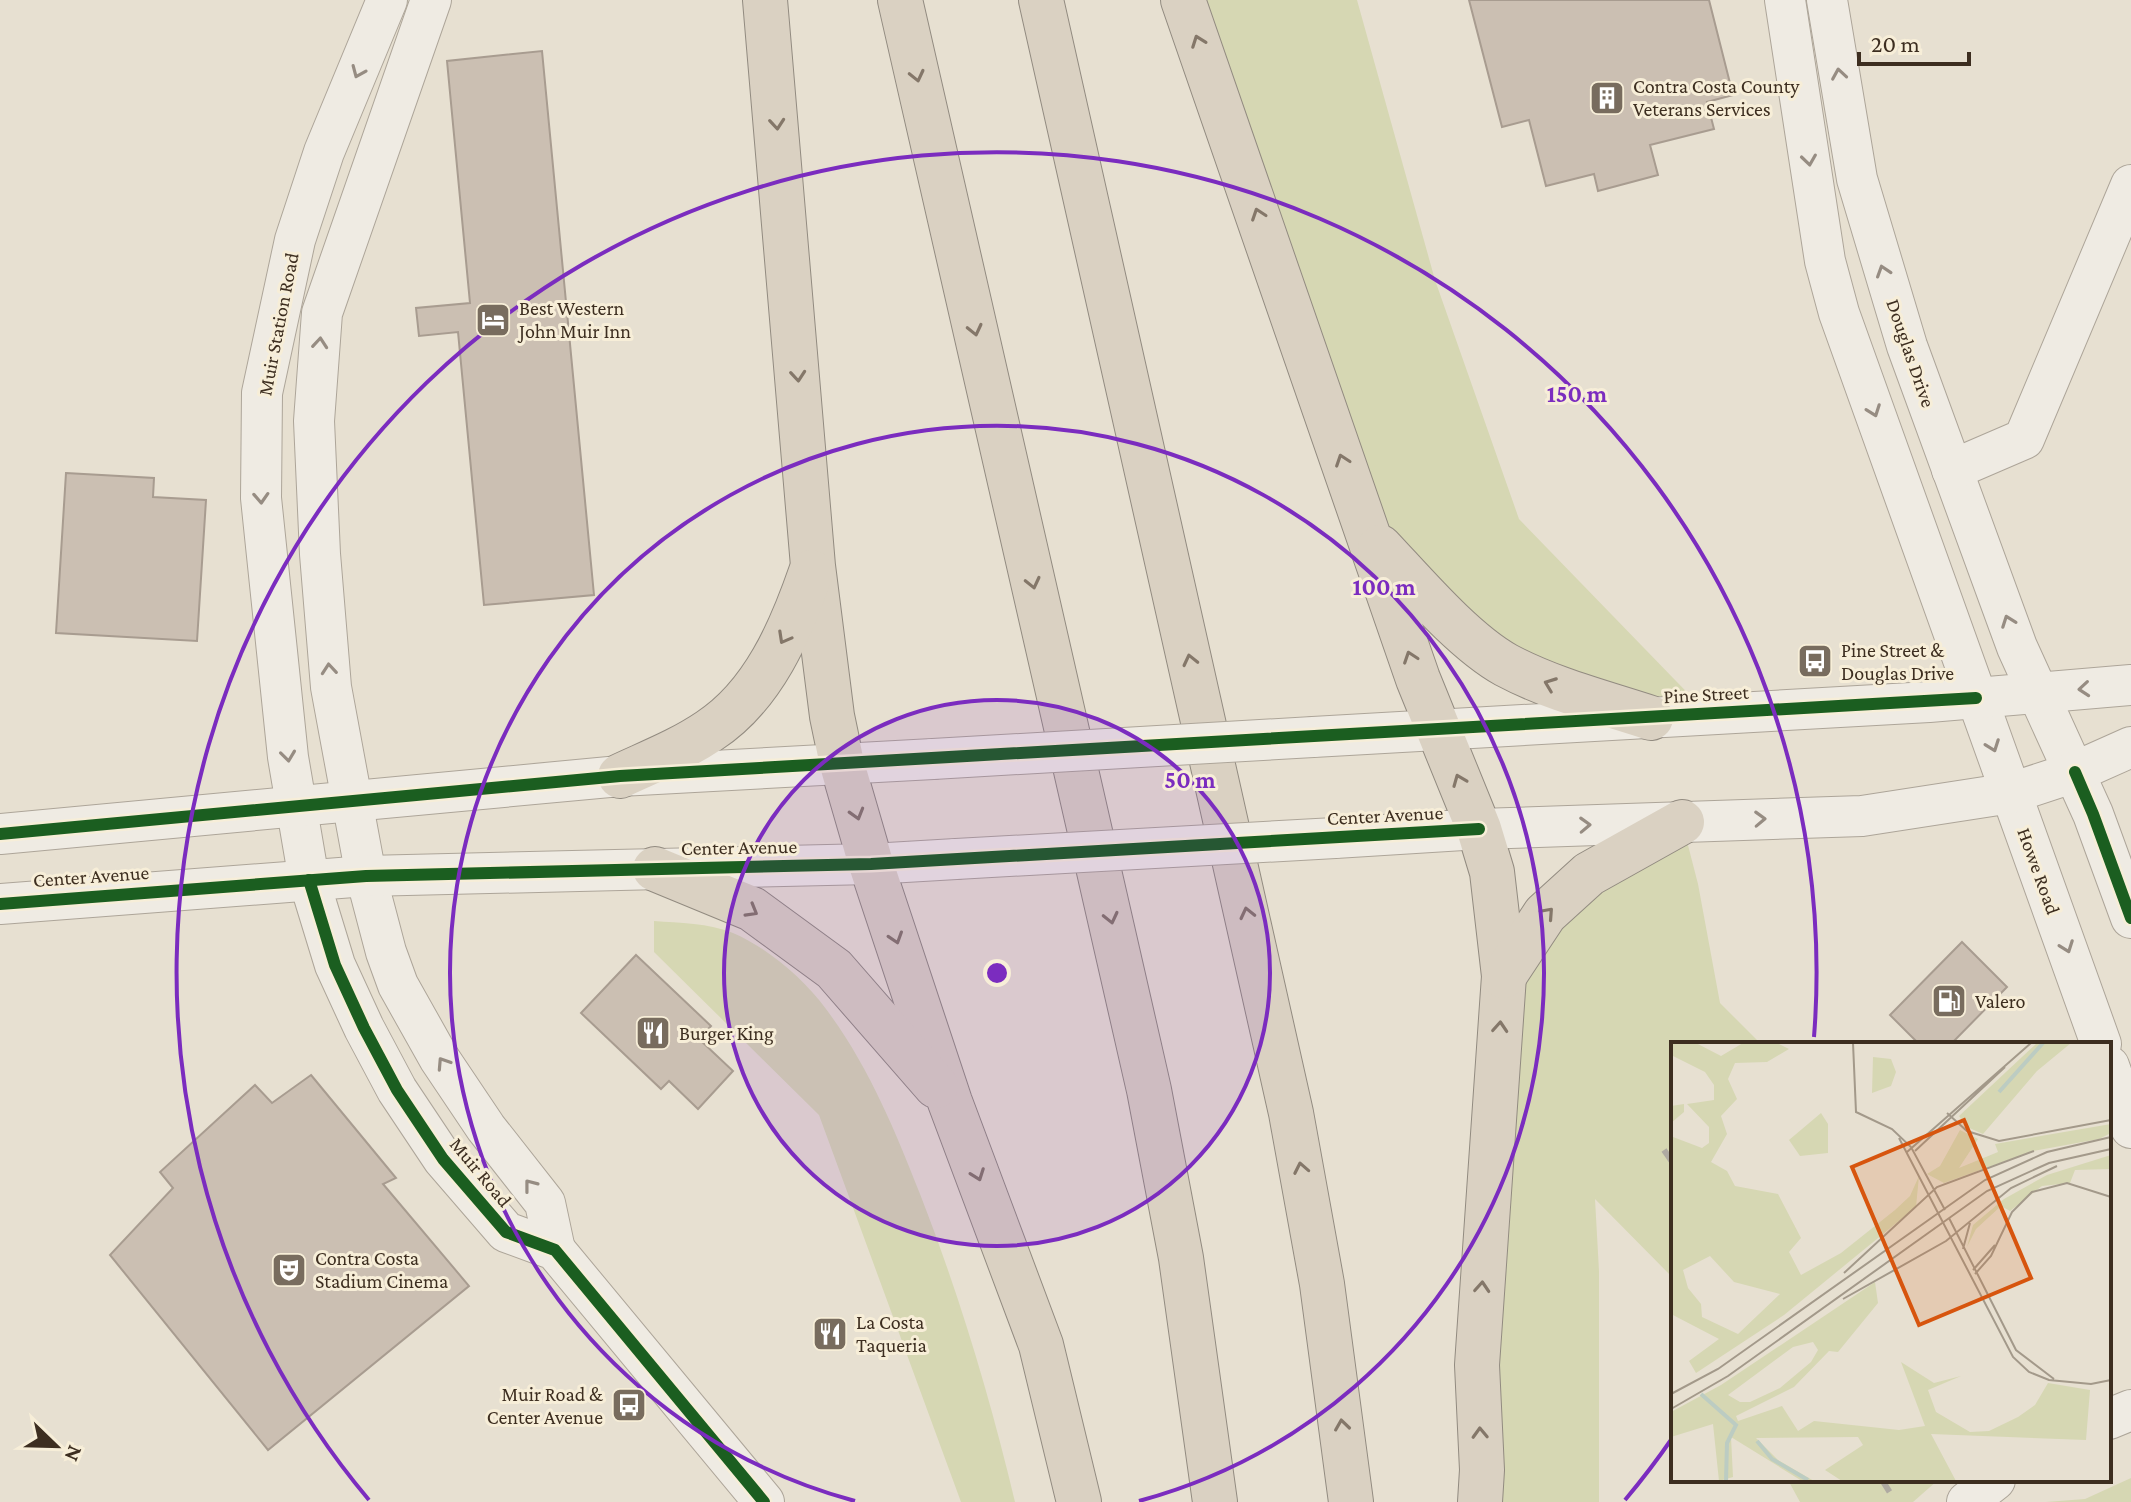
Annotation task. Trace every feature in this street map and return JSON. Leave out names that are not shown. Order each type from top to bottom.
[{"type":"highway","points":[[765,0],[813,566],[832,716],[842,764],[871,864],[950,1102],[1041,1345],[1079,1502]]},
{"type":"highway","points":[[900,0],[1149,1090],[1183,1272],[1215,1502]]},
{"type":"highway","points":[[1041,0],[1291,1113],[1322,1284],[1351,1502]]},
{"type":"highway","points":[[1183,0],[1367,534],[1479,829],[1492,872],[1504,976],[1477,1365],[1482,1470],[1480,1502]]},
{"type":"highway","points":[[1367,534],[1430,600],[1503,663],[1550,685],[1651,718]]},
{"type":"highway","points":[[620,776],[671,753],[711,730],[742,701],[766,670],[795,618],[813,566]]},
{"type":"highway","points":[[1504,976],[1545,914],[1589,874],[1682,822]]},
{"type":"highway","points":[[655,869],[752,909],[834,969],[950,1102]]},
{"type":"street","name":"Muir Station Road","points":[[295,806],[261,498],[262,393],[295,240],[324,152],[387,0]]},
{"type":"street","name":"Muir Station Road","points":[[350,801],[331,687],[320,554],[314,421],[322,313],[431,0]]},
{"type":"street","points":[[1785,0],[1813,189],[1835,300],[1976,698]]},
{"type":"street","name":"Douglas Drive","points":[[1827,0],[1857,179],[1868,223],[1907,346],[2037,693]]},
{"type":"street","points":[[1952,470],[2024,439],[2131,185]]},
{"type":"street","name":"Pine Street","points":[[1439,730],[1976,698],[2131,685]]},
{"type":"street","points":[[2037,693],[2093,814],[2131,918]]},
{"type":"street","name":"Howe Road","points":[[1976,698],[2100,1042]]},
{"type":"street","points":[[0,834],[620,776],[1439,730]]},
{"type":"street","points":[[1479,829],[1862,816],[2011,793],[2075,772],[2131,747]]},
{"type":"street","name":"Muir Road","points":[[350,801],[386,952],[398,985],[439,1058],[470,1105],[545,1203],[555,1250],[764,1502]]},
{"type":"street","name":"Muir Road","points":[[295,806],[309,880],[335,965],[397,1090],[443,1159],[506,1232],[555,1250]]},
{"type":"street","name":"Center Avenue","points":[[0,904],[366,876],[871,864],[1479,829]]},
{"type":"street","points":[[2111,1072],[2131,1128]]},
{"type":"street","points":[[2111,1418],[2131,1410]]},
{"type":"green space","points":[[1203,0],[1357,0],[1435,280],[1519,519],[1708,714],[1550,685],[1367,534]]},
{"type":"green space","points":[[1682,822],[1698,884],[1720,1003],[1759,1042],[1671,1042],[1671,1276],[1595,1199],[1599,1271],[1599,1502],[1480,1502],[1504,976]]},
{"type":"green space","points":[[654,921],[714,927],[759,947],[807,987],[841,1030],[879,1098],[920,1194],[961,1308],[1015,1502],[961,1502],[819,1115],[654,952]]},
{"type":"green space","points":[[2131,1478],[2131,1502],[2046,1502],[2085,1499]]},
{"type":"green space","points":[[1789,1482],[1936,1482],[1913,1502],[1800,1502]]},
{"type":"building","name":"Contra Costa County Veterans Services","points":[[1469,0],[1709,0],[1733,95],[1707,102],[1714,129],[1650,145],[1658,175],[1598,191],[1594,174],[1546,186],[1529,120],[1502,127]]},
{"type":"building","name":"Best Western John Muir Inn","points":[[542,51],[594,595],[484,605],[458,332],[419,336],[416,308],[470,303],[447,61]]},
{"type":"building","points":[[66,473],[154,478],[153,497],[206,500],[197,641],[56,633]]},
{"type":"building","name":"Valero","points":[[1962,942],[2007,987],[1953,1042],[1917,1042],[1890,1015]]},
{"type":"building","name":"Burger King","points":[[636,955],[711,1026],[699,1039],[733,1071],[698,1109],[669,1081],[661,1089],[581,1013]]},
{"type":"building","name":"Contra Costa Stadium Cinema","points":[[311,1075],[396,1178],[383,1184],[469,1286],[268,1450],[110,1255],[173,1188],[160,1172],[255,1085],[272,1103]]},
{"type":"railway","points":[[1664,1150],[1671,1160]]},
{"type":"railway","points":[[1883,1482],[1896,1502]]},
{"type":"cycle path","points":[[0,834],[620,776],[1976,698]]},
{"type":"cycle path","points":[[2075,772],[2131,918]]},
{"type":"cycle path","points":[[0,904],[366,876],[871,864],[1479,829]]},
{"type":"cycle path","points":[[309,880],[335,965],[364,1028],[397,1090],[443,1159],[506,1232],[555,1250],[764,1502]]},
{"type":"place","name":"Contra Costa County Veterans Services","points":[[1607,98]]},
{"type":"place","name":"Best Western John Muir Inn","points":[[493,320]]},
{"type":"place","name":"Pine Street & Douglas Drive","points":[[1815,661]]},
{"type":"place","name":"Valero","points":[[1949,1001]]},
{"type":"place","name":"Burger King","points":[[653,1033]]},
{"type":"place","name":"Contra Costa Stadium Cinema","points":[[289,1270]]},
{"type":"place","name":"La Costa Taqueria","points":[[830,1334]]},
{"type":"place","name":"Muir Road & Center Avenue","points":[[629,1405]]}]
